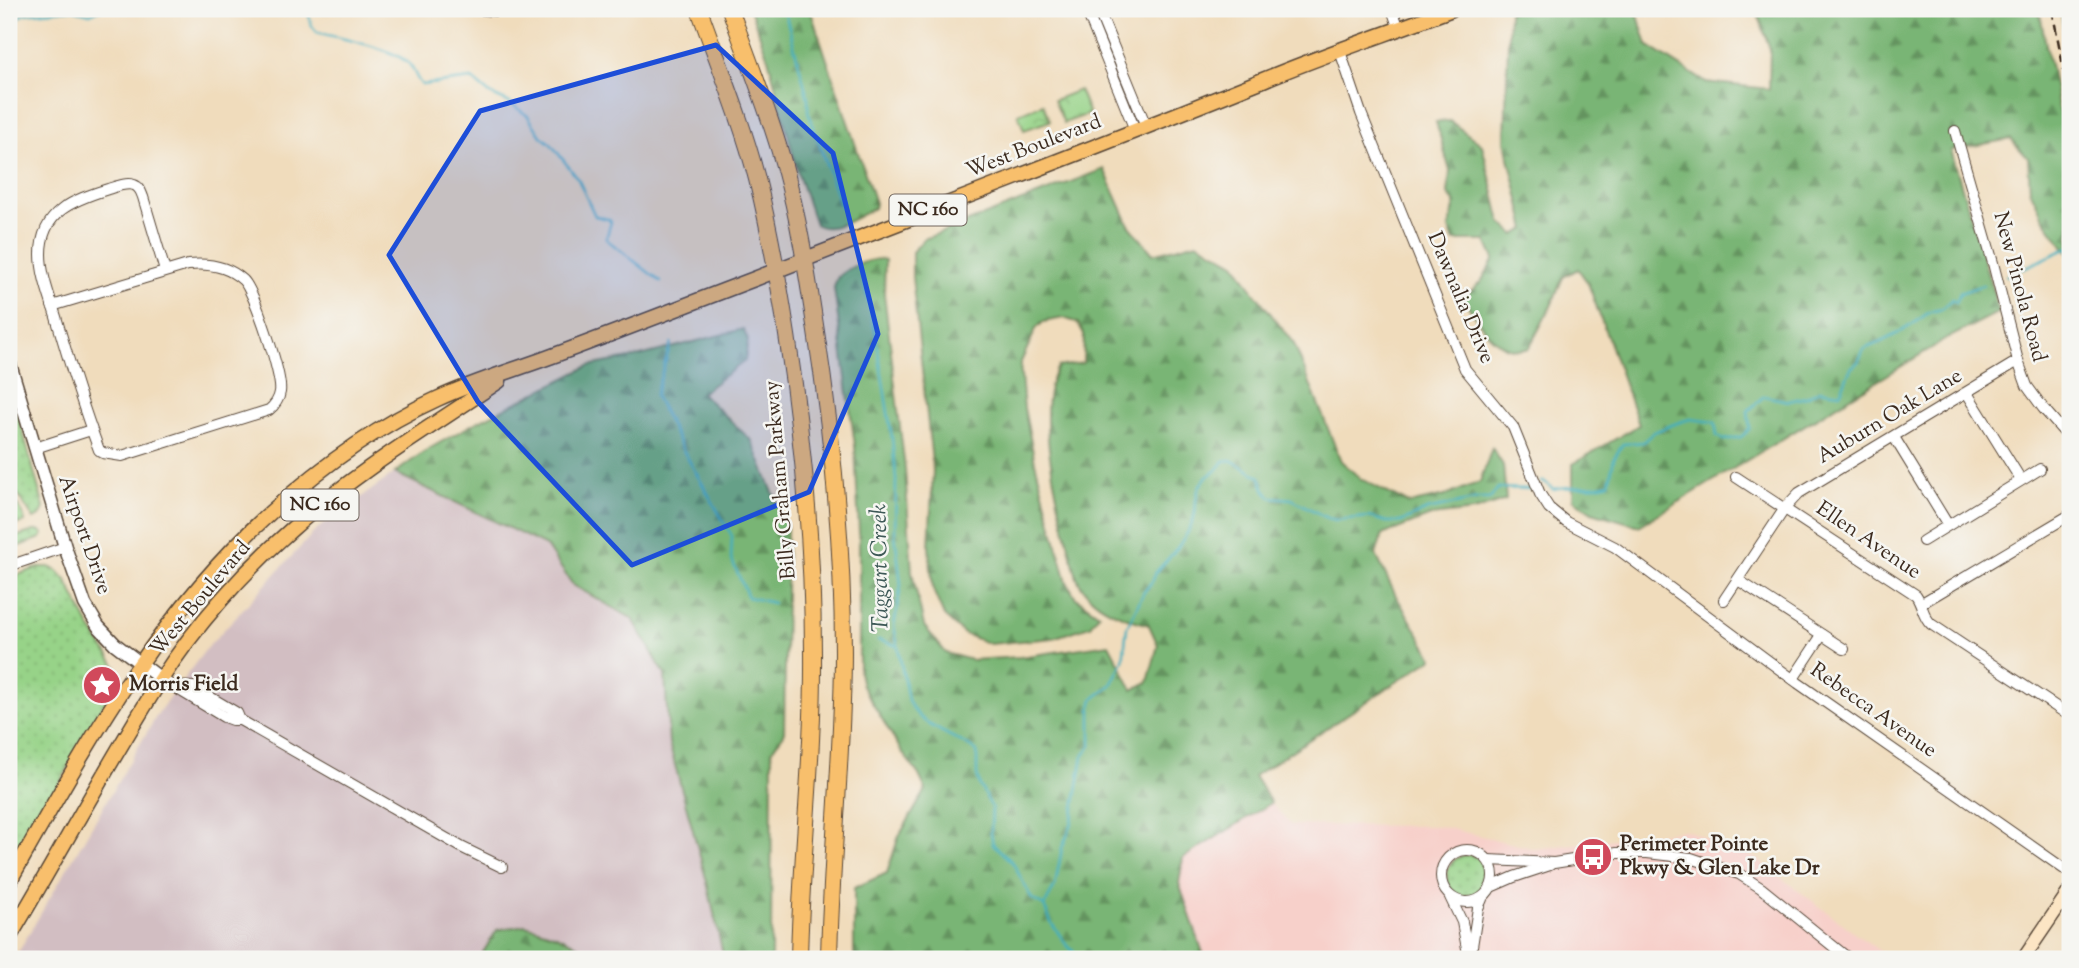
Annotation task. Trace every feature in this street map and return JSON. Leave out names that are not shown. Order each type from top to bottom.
[{"type":"highway","name":"Billy Graham Parkway","points":[[699,9],[757,178],[777,270],[801,440],[812,581],[813,722],[799,959]]},
{"type":"highway","points":[[730,9],[786,170],[804,258],[831,437],[841,580],[842,723],[829,959]]},
{"type":"main road","name":"West Boulevard","points":[[9,882],[139,663],[180,608],[223,558],[272,511],[323,470],[377,432],[433,400],[1451,9]]},
{"type":"main road","name":"West Boulevard","points":[[9,937],[161,679],[208,617],[290,530],[340,488],[392,450],[515,370]]},
{"type":"main road","points":[[2023,959],[2070,890]]},
{"type":"main road","points":[[2032,959],[2040,937]]},
{"type":"street","points":[[474,9],[505,9]]},
{"type":"street","points":[[1086,9],[1141,128]]},
{"type":"street","points":[[1098,9],[1141,128]]},
{"type":"street","points":[[1392,9],[1399,29]]},
{"type":"street","name":"Dawnalia Drive","points":[[1340,51],[1361,113],[1465,369],[1517,433],[1539,494],[1561,519],[1615,547],[1655,577]]},
{"type":"street","name":"New Pinola Road","points":[[1955,131],[2027,386],[2070,439]]},
{"type":"street","points":[[52,306],[188,265],[208,264],[222,267],[243,280],[254,299],[281,382],[277,401],[264,412],[122,456],[99,450],[52,306],[41,261],[43,236],[52,218],[65,205],[90,195],[134,184],[139,188],[166,271]]},
{"type":"street","name":"Airport Drive","points":[[9,361],[75,579],[91,615],[115,644],[161,679],[224,717],[240,720],[463,848],[502,867]]},
{"type":"street","name":"Auburn Oak Lane","points":[[1724,600],[1785,508],[1800,493],[2018,361]]},
{"type":"street","points":[[1967,393],[2021,480]]},
{"type":"street","points":[[35,448],[91,430]]},
{"type":"street","points":[[1894,437],[1948,525]]},
{"type":"street","points":[[1923,541],[2040,469]]},
{"type":"street","name":"Ellen Avenue","points":[[1737,477],[1916,595],[1931,625],[2070,716]]},
{"type":"street","points":[[1922,603],[2070,515]]},
{"type":"street","points":[[9,566],[65,547]]},
{"type":"street","name":"Rebecca Avenue","points":[[1655,577],[1793,679],[2070,873]]},
{"type":"street","points":[[1738,580],[1844,649]]},
{"type":"street","points":[[1793,679],[1822,635]]},
{"type":"street","points":[[1469,959],[1461,918],[1440,881],[1440,872],[1449,856],[1466,850],[1475,851],[1488,860],[1554,863],[1617,853],[1647,853],[1691,858],[1716,865],[1739,874],[1761,888],[1850,959]]},
{"type":"street","points":[[1469,959],[1478,908],[1491,887],[1493,876],[1488,860]]},
{"type":"street","points":[[1491,887],[1554,863]]},
{"type":"street","points":[[1450,897],[1467,903],[1483,898]]},
{"type":"highlighted area","points":[[716,45],[833,153],[878,334],[809,492],[632,565],[478,402],[389,255],[480,111]]},
{"type":"shaded area","points":[[395,473],[546,546],[573,585],[633,619],[665,675],[669,743],[707,882],[724,959],[594,959],[587,952],[497,930],[479,959],[14,959],[160,710],[206,649],[317,529]]},
{"type":"shaded area","points":[[1271,803],[1291,825],[1439,826],[1535,849],[1686,830],[1755,858],[1890,959],[1205,959],[1179,883],[1183,858]]},
{"type":"green space","points":[[750,9],[810,9],[875,203],[874,208],[837,226],[822,227],[815,224],[799,177],[768,58]]},
{"type":"green space","points":[[1636,9],[1647,45],[1705,82],[1769,89],[1770,49],[1756,9],[2039,9],[2070,166],[2070,255],[2045,221],[2030,190],[2028,158],[2011,139],[1951,150],[1999,312],[1948,338],[1639,526],[1592,512],[1573,499],[1573,464],[1639,425],[1588,283],[1578,269],[1563,277],[1529,348],[1507,348],[1482,327],[1463,298],[1481,282],[1494,259],[1486,241],[1454,241],[1449,229],[1455,204],[1448,194],[1450,171],[1436,122],[1450,121],[1482,145],[1501,222],[1515,235],[1526,229],[1505,141],[1509,11]]},
{"type":"green space","points":[[2060,9],[2070,9],[2070,58]]},
{"type":"green space","points":[[1079,90],[1089,114],[1064,123],[1054,100]]},
{"type":"green space","points":[[1043,104],[1050,121],[1024,130],[1018,114]]},
{"type":"green space","points":[[1104,169],[1129,225],[1153,254],[1197,242],[1235,263],[1294,344],[1341,461],[1361,479],[1409,504],[1445,496],[1480,482],[1492,448],[1503,465],[1506,500],[1474,511],[1431,516],[1382,535],[1376,555],[1396,596],[1433,658],[1254,776],[1271,803],[1183,858],[1179,883],[1205,959],[854,959],[854,888],[887,873],[899,836],[926,790],[862,686],[859,672],[859,532],[855,446],[834,288],[838,277],[853,267],[867,261],[885,260],[884,293],[905,469],[912,572],[924,626],[946,653],[971,660],[1020,657],[1109,644],[1133,690],[1148,682],[1158,645],[1149,625],[1098,604],[1083,588],[1077,578],[1052,471],[1047,412],[1050,387],[1058,367],[1083,363],[1084,334],[1078,323],[1064,318],[1043,322],[1036,329],[1020,364],[1024,408],[1035,462],[1067,582],[1076,598],[1099,614],[1090,626],[1053,638],[990,644],[964,634],[944,616],[933,590],[929,547],[933,471],[912,277],[912,252],[924,239]]},
{"type":"green space","points":[[743,329],[748,340],[745,361],[701,393],[752,441],[787,527],[784,734],[772,750],[771,959],[724,959],[707,882],[669,743],[665,675],[633,619],[573,585],[546,546],[395,473],[425,451],[477,422],[589,366],[640,356]]},
{"type":"green space","points":[[9,382],[44,508],[41,515],[34,519],[9,482]]},
{"type":"green space","points":[[9,491],[25,522],[9,527]]},
{"type":"green space","points":[[41,531],[41,538],[12,549],[9,539]]},
{"type":"green space","points":[[40,567],[58,571],[66,580],[91,629],[119,671],[115,686],[9,872],[9,609],[13,607],[9,578]]},
{"type":"green space","points":[[1468,855],[1483,861],[1489,876],[1483,891],[1468,897],[1453,891],[1447,876],[1453,861]]},
{"type":"green space","points":[[525,925],[571,942],[594,959],[479,959],[497,930]]},
{"type":"waterway","points":[[9,25],[24,14],[71,9]]},
{"type":"waterway","points":[[72,9],[90,14],[101,9]]},
{"type":"waterway","points":[[307,9],[312,26],[317,32],[377,48],[399,57],[409,64],[422,85],[472,79],[490,94],[510,103],[528,116],[541,136],[551,144],[578,179],[595,216],[611,222],[606,239],[661,282]]},
{"type":"waterway","name":"Taggart Creek","points":[[784,9],[808,98],[808,111],[841,207]]},
{"type":"waterway","points":[[2006,276],[2070,247]]},
{"type":"waterway","name":"Taggart Creek","points":[[862,274],[875,331],[892,438],[896,479],[895,534],[901,585],[894,626],[908,700],[929,725],[977,752],[977,775],[992,808],[993,844],[1013,863],[1032,899],[1044,906],[1052,924],[1081,959]]},
{"type":"waterway","points":[[1541,482],[1553,489],[1609,483],[1614,458],[1623,444],[1643,442],[1654,432],[1690,419],[1715,422],[1717,436],[1724,440],[1741,437],[1750,429],[1748,411],[1764,396],[1789,401],[1819,390],[1840,393],[1851,368],[1858,362],[1864,349],[1913,325],[1952,299],[1956,302],[1960,293],[1983,285]]},
{"type":"waterway","points":[[671,343],[655,396],[732,536],[731,558],[748,597],[773,603]]},
{"type":"waterway","points":[[1044,906],[1055,886],[1062,848],[1071,826],[1083,756],[1091,746],[1093,699],[1111,685],[1123,661],[1127,627],[1144,592],[1156,572],[1188,532],[1201,484],[1224,461],[1231,460],[1260,477],[1265,491],[1271,497],[1292,499],[1336,520],[1369,517],[1387,522],[1401,522],[1427,510],[1490,499],[1498,488],[1530,489],[1533,486]]},
{"type":"waterway","points":[[878,640],[898,646]]},
{"type":"railway","points":[[2052,9],[2070,102]]},
{"type":"place","name":"Morris Field","points":[[102,685]]},
{"type":"place","name":"Perimeter Pointe Pkwy & Glen Lake Dr","points":[[1593,857]]}]
